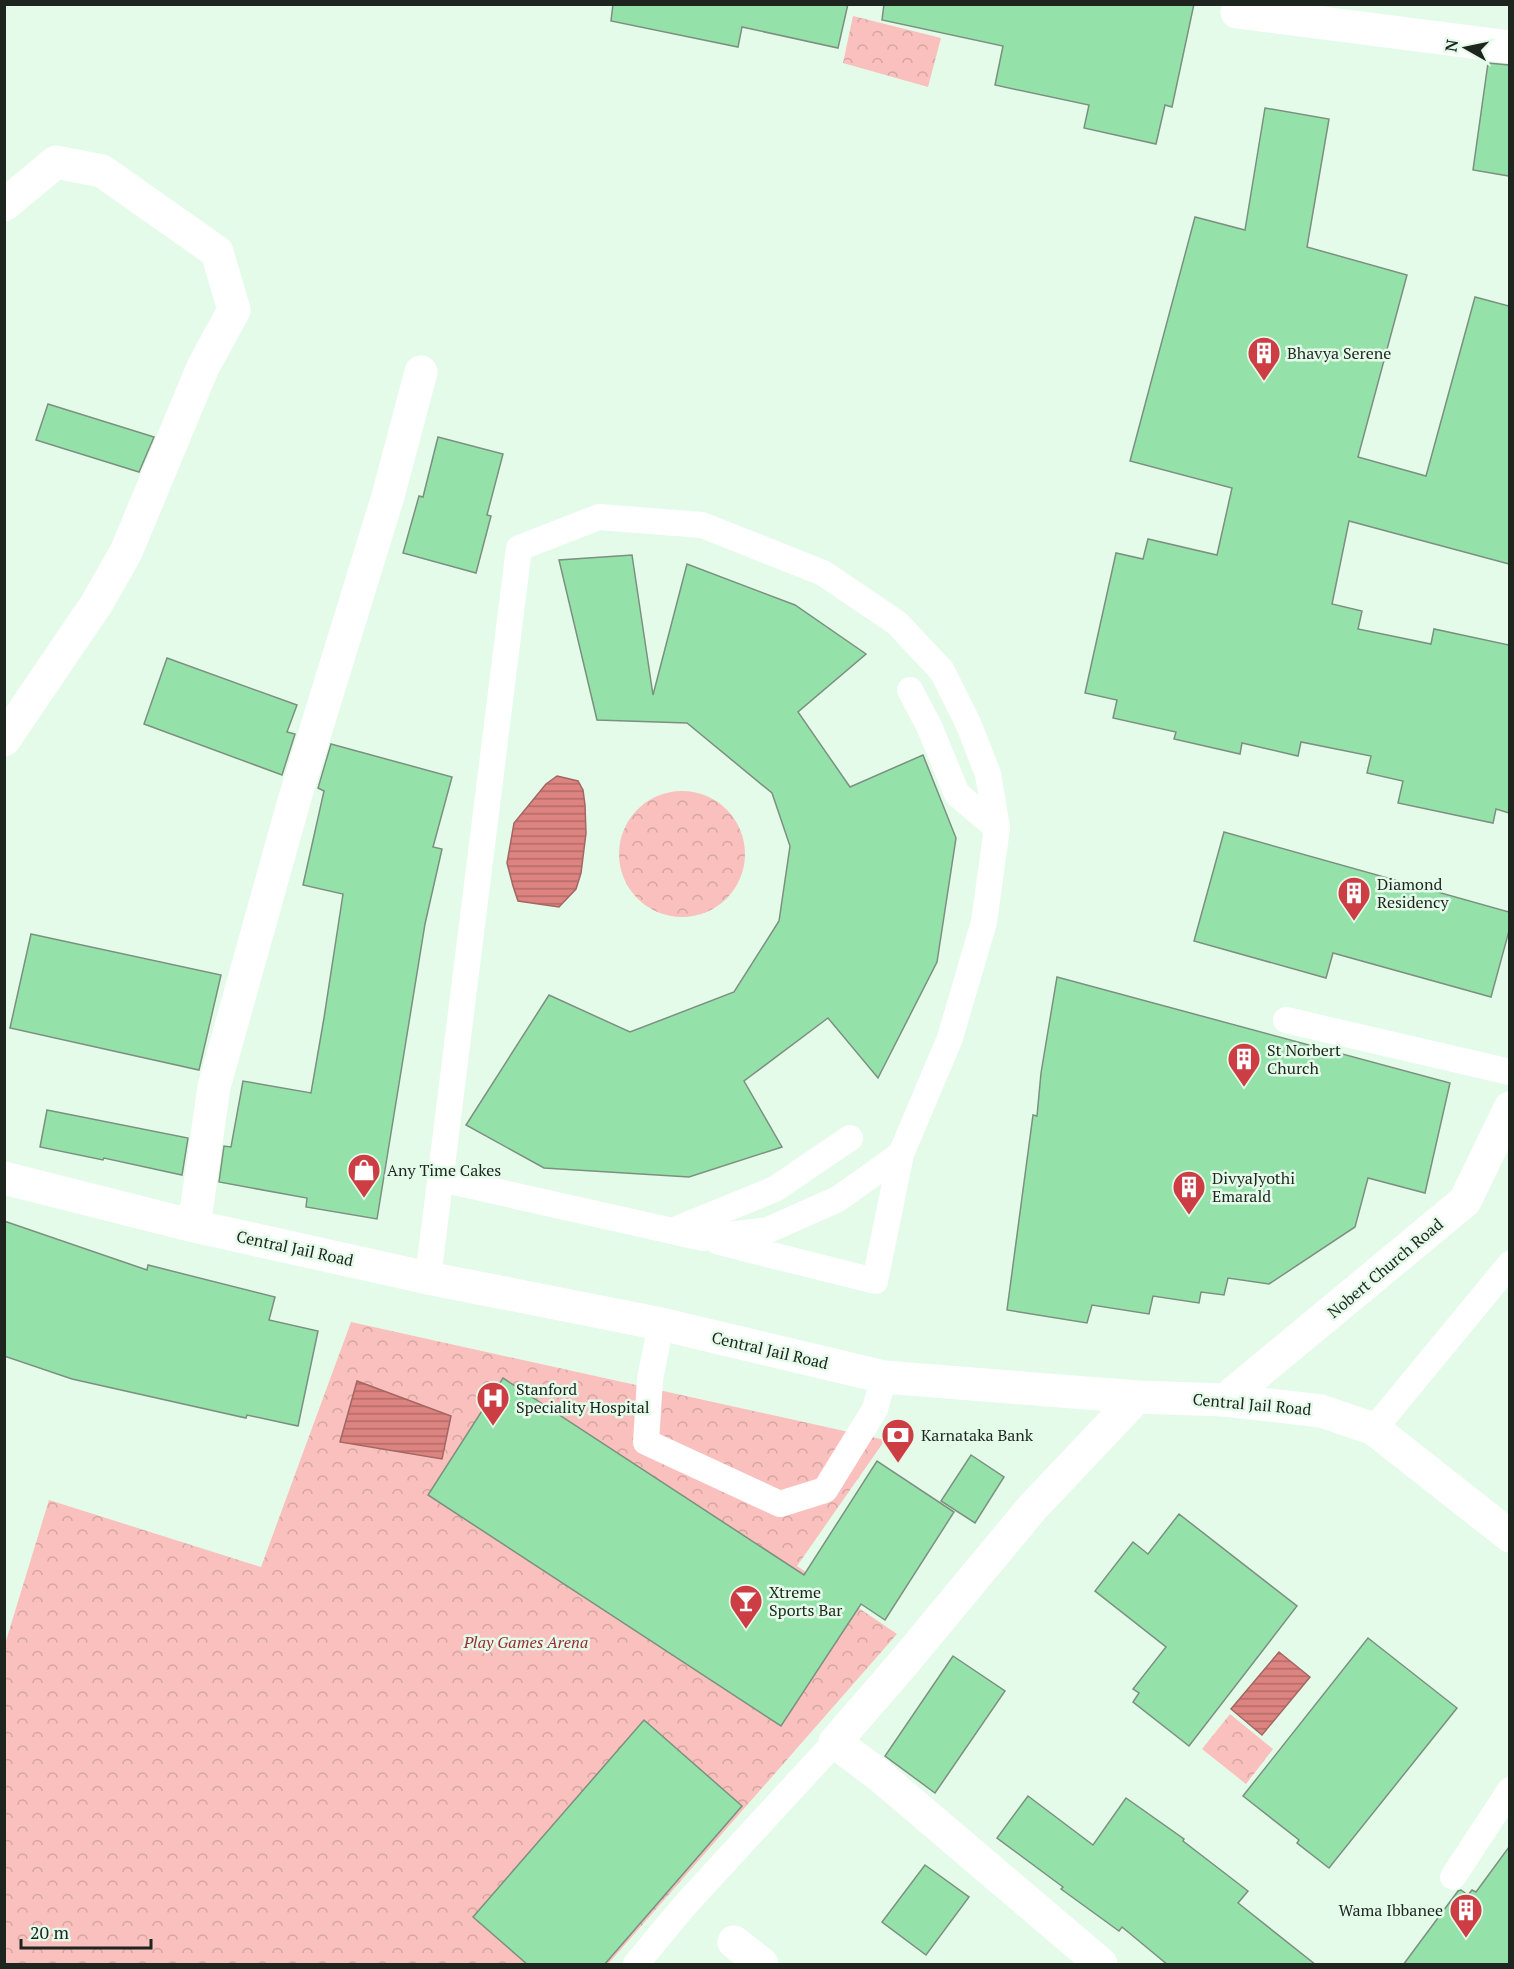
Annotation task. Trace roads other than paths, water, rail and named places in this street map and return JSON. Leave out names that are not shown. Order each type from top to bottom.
[{"type":"street","points":[[1238,8],[1509,47]]},
{"type":"street","points":[[4,206],[56,162],[102,171],[217,252],[234,310],[203,367],[126,552],[97,603],[4,740]]},
{"type":"street","points":[[194,1226],[214,1087],[294,801],[388,496],[421,372]]},
{"type":"street","name":"Nobert Church Road","points":[[1225,1400],[1465,1202],[1509,1108]]},
{"type":"street","name":"Central Jail Road","points":[[4,1178],[194,1226],[428,1278],[661,1324],[884,1377],[1137,1396],[1225,1400],[1321,1410],[1374,1429],[1509,1536]]},
{"type":"street","points":[[1101,1965],[880,1776],[835,1742],[1032,1508],[1137,1396]]},
{"type":"street","points":[[734,1942],[762,1965]]},
{"type":"lane","points":[[428,1278],[519,548],[599,516],[702,525],[824,573],[897,623],[942,671],[968,723],[988,774],[997,828],[984,922],[953,1028],[901,1154],[874,1281],[703,1238],[441,1179]]},
{"type":"lane","points":[[910,690],[929,726],[957,794],[997,828]]},
{"type":"lane","points":[[1286,1020],[1509,1072]]},
{"type":"lane","points":[[672,1231],[775,1189],[850,1138]]},
{"type":"lane","points":[[703,1238],[768,1230],[838,1199],[901,1154]]},
{"type":"lane","points":[[1374,1429],[1509,1264]]},
{"type":"lane","points":[[661,1324],[650,1379],[646,1442],[780,1504],[825,1490],[876,1409],[884,1377]]},
{"type":"lane","points":[[636,1965],[685,1905],[835,1742]]},
{"type":"lane","points":[[1453,1877],[1509,1790]]},
{"type":"place","name":"Bhavya Serene","points":[[1264,382]]},
{"type":"place","name":"Diamond Residency","points":[[1354,922]]},
{"type":"place","name":"St Norbert Church","points":[[1244,1088]]},
{"type":"place","name":"Any Time Cakes","points":[[364,1199]]},
{"type":"place","name":"DivyaJyothi Emarald","points":[[1189,1216]]},
{"type":"place","name":"Stanford Speciality Hospital","points":[[493,1427]]},
{"type":"place","name":"Karnataka Bank","points":[[898,1464]]},
{"type":"place","name":"Xtreme Sports Bar","points":[[746,1630]]},
{"type":"place","name":"Wama Ibbanee","points":[[1466,1939]]},
{"type":"park label","name":"Play Games Arena","points":[[526,1642]]}]
